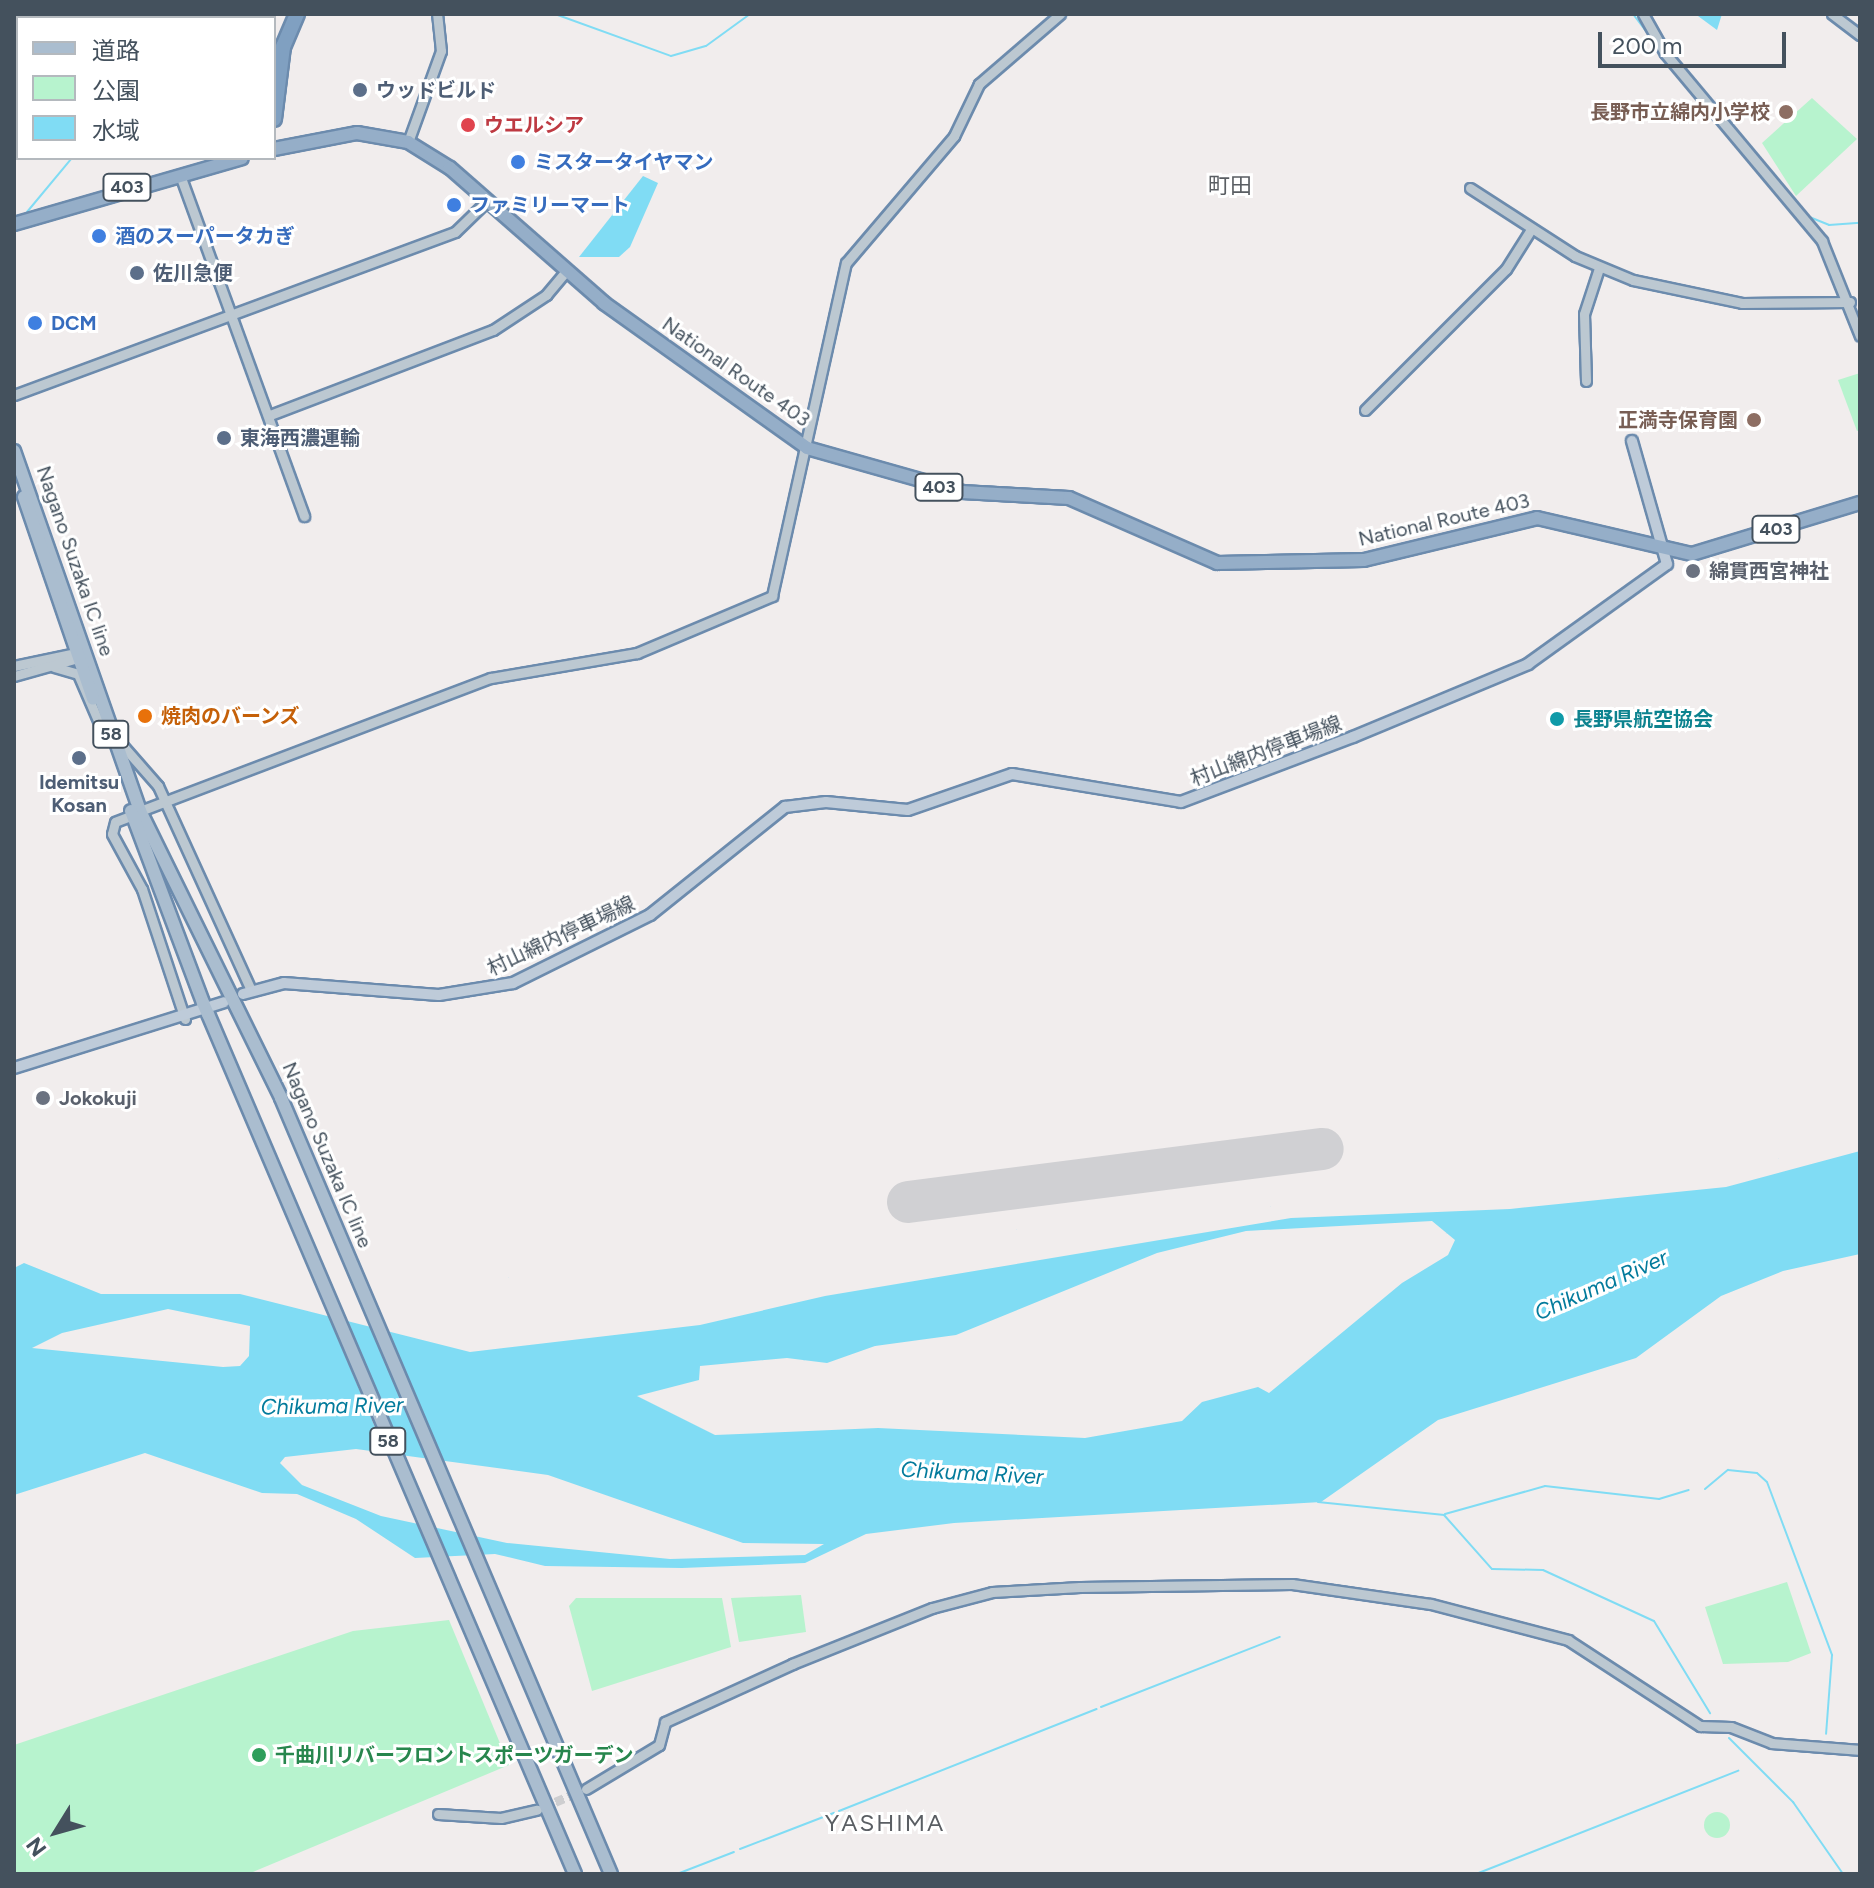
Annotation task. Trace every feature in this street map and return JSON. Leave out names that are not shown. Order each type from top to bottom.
[{"type":"highway","points":[[276,103],[283,47],[297,14]]},
{"type":"highway","name":"National Route 403","points":[[276,149],[357,133],[408,142],[486,202],[566,271],[807,448],[962,492],[1069,498],[1217,563],[1367,560],[1537,518],[1665,552],[1692,554],[1860,503]]},
{"type":"highway","name":"403","points":[[14,224],[235,160]]},
{"type":"main road","points":[[1632,441],[1665,552]]},
{"type":"main road","name":"Nagano Suzaka IC line","points":[[14,451],[108,735],[206,1008],[531,1777],[575,1874]]},
{"type":"main road","name":"Nagano Suzaka IC line","points":[[14,473],[81,655]]},
{"type":"main road","name":"村山綿内停車場線","points":[[247,992],[284,983],[439,995],[513,983],[650,915],[769,815],[801,803],[908,810],[1012,774],[1196,800],[1528,664],[1667,564],[1665,552]]},
{"type":"main road","name":"Nagano Suzaka IC line","points":[[136,813],[281,1098],[611,1874]]},
{"type":"main road","points":[[14,1068],[185,1019],[224,1002]]},
{"type":"street","points":[[408,142],[441,51],[437,14]]},
{"type":"street","points":[[185,1019],[142,889],[112,834],[115,822],[491,678],[637,653],[762,604],[772,596],[807,448],[843,271],[855,246],[954,136],[979,84],[1060,14]]},
{"type":"street","points":[[1643,14],[1665,53],[1822,241],[1850,302],[1860,336]]},
{"type":"street","points":[[1832,14],[1860,35]]},
{"type":"street","points":[[180,175],[270,415],[304,516]]},
{"type":"street","points":[[1470,188],[1530,231],[1599,268],[1695,297],[1850,302]]},
{"type":"street","points":[[14,395],[455,232],[486,202]]},
{"type":"street","points":[[1365,410],[1506,269],[1530,231]]},
{"type":"street","points":[[1586,381],[1584,314],[1599,268]]},
{"type":"street","points":[[270,415],[493,330],[546,295],[566,271]]},
{"type":"street","points":[[14,666],[81,655]]},
{"type":"street","points":[[14,676],[54,667],[81,655]]},
{"type":"street","points":[[54,667],[78,674],[108,735],[164,802],[247,992]]},
{"type":"street","points":[[586,1789],[659,1745],[665,1722],[792,1664],[932,1608],[992,1592],[1080,1587],[1292,1584],[1431,1604],[1568,1640],[1700,1726],[1731,1727],[1772,1743],[1860,1750]]},
{"type":"street","points":[[438,1814],[501,1818],[537,1810]]},
{"type":"green space","points":[[1812,98],[1857,139],[1796,196],[1762,143]]},
{"type":"green space","points":[[1860,373],[1860,430],[1857,431],[1838,380]]},
{"type":"green space","points":[[1787,1582],[1811,1653],[1788,1662],[1723,1664],[1705,1607]]},
{"type":"green space","points":[[801,1595],[806,1632],[739,1642],[731,1598]]},
{"type":"green space","points":[[576,1598],[722,1598],[731,1647],[592,1691],[569,1606]]},
{"type":"green space","name":"千曲川リバーフロントスポーツガーデン","points":[[449,1620],[509,1765],[248,1874],[14,1874],[14,1745],[353,1631]]},
{"type":"green space","points":[[1717,1812],[1726,1816],[1730,1825],[1726,1834],[1717,1838],[1708,1834],[1704,1825],[1708,1816]]},
{"type":"water","points":[[1699,14],[1722,14],[1717,30],[1698,16]]},
{"type":"water","points":[[643,176],[658,183],[630,247],[619,257],[579,257]]},
{"type":"water","name":"Chikuma River","points":[[1860,1151],[1860,1254],[1783,1271],[1721,1296],[1636,1358],[1438,1420],[1321,1502],[954,1523],[866,1534],[805,1563],[682,1568],[545,1566],[495,1554],[415,1558],[356,1519],[297,1494],[262,1493],[145,1453],[14,1495],[14,1268],[24,1263],[101,1294],[240,1294],[470,1352],[700,1325],[825,1296],[1291,1218],[1510,1209],[1726,1187]],"holes":[[[1432,1221],[1455,1240],[1448,1255],[1402,1283],[1269,1393],[1258,1387],[1202,1402],[1182,1421],[1085,1438],[878,1428],[715,1435],[637,1396],[699,1380],[700,1366],[787,1358],[827,1363],[875,1346],[956,1335],[1157,1253],[1246,1231]],[[168,1309],[250,1326],[249,1356],[240,1366],[223,1367],[32,1348],[62,1333]],[[356,1449],[548,1475],[743,1543],[824,1544],[805,1555],[670,1559],[507,1543],[381,1516],[302,1485],[280,1463],[285,1457]]]},
{"type":"pier","points":[[328,1315],[340,1319],[400,1457],[387,1456]]},
{"type":"waterway","points":[[555,14],[671,56],[706,46],[750,14]]},
{"type":"waterway","points":[[1633,14],[1652,39]]},
{"type":"waterway","points":[[1672,54],[1750,147]]},
{"type":"waterway","points":[[27,212],[70,160]]},
{"type":"waterway","points":[[1807,216],[1829,225],[1860,223]]},
{"type":"waterway","points":[[1705,1489],[1728,1470],[1757,1473],[1767,1482],[1832,1655],[1826,1734]]},
{"type":"waterway","points":[[1445,1514],[1545,1486],[1659,1499],[1689,1490]]},
{"type":"waterway","points":[[1318,1502],[1444,1515],[1492,1569],[1543,1570],[1654,1621],[1710,1713]]},
{"type":"waterway","points":[[1101,1707],[1280,1637]]},
{"type":"waterway","points":[[839,1811],[1096,1709]]},
{"type":"waterway","points":[[1729,1738],[1793,1802],[1843,1874]]},
{"type":"waterway","points":[[1476,1874],[1738,1771]]},
{"type":"waterway","points":[[740,1849],[834,1813]]},
{"type":"waterway","points":[[677,1874],[734,1852]]},
{"type":"runway","points":[[908,1202],[1323,1149]]},
{"type":"tunnel","points":[[543,1807],[581,1791]]},
{"type":"place","name":"ウッドビルド","points":[[360,90]]},
{"type":"place","name":"長野市立綿内小学校","points":[[1786,112]]},
{"type":"place","name":"ウエルシア","points":[[468,125]]},
{"type":"place","name":"ミスタータイヤマン","points":[[518,162]]},
{"type":"place","name":"ファミリーマート","points":[[454,205]]},
{"type":"place","name":"酒のスーパータカぎ","points":[[99,236]]},
{"type":"place","name":"佐川急便","points":[[137,273]]},
{"type":"place","name":"DCM","points":[[35,323]]},
{"type":"place","name":"正満寺保育園","points":[[1754,420]]},
{"type":"place","name":"東海西濃運輸","points":[[224,438]]},
{"type":"place","name":"綿貫西宮神社","points":[[1693,571]]},
{"type":"place","name":"焼肉のバーンズ","points":[[145,716]]},
{"type":"place","name":"長野県航空協会","points":[[1557,719]]},
{"type":"place","name":"Idemitsu Kosan","points":[[79,758]]},
{"type":"place","name":"Jokokuji","points":[[43,1098]]},
{"type":"place","name":"千曲川リバーフロントスポーツガーデン","points":[[259,1755]]},
{"type":"district","name":"町田","points":[[1230,186]]},
{"type":"district","name":"YASHIMA","points":[[885,1823]]}]
